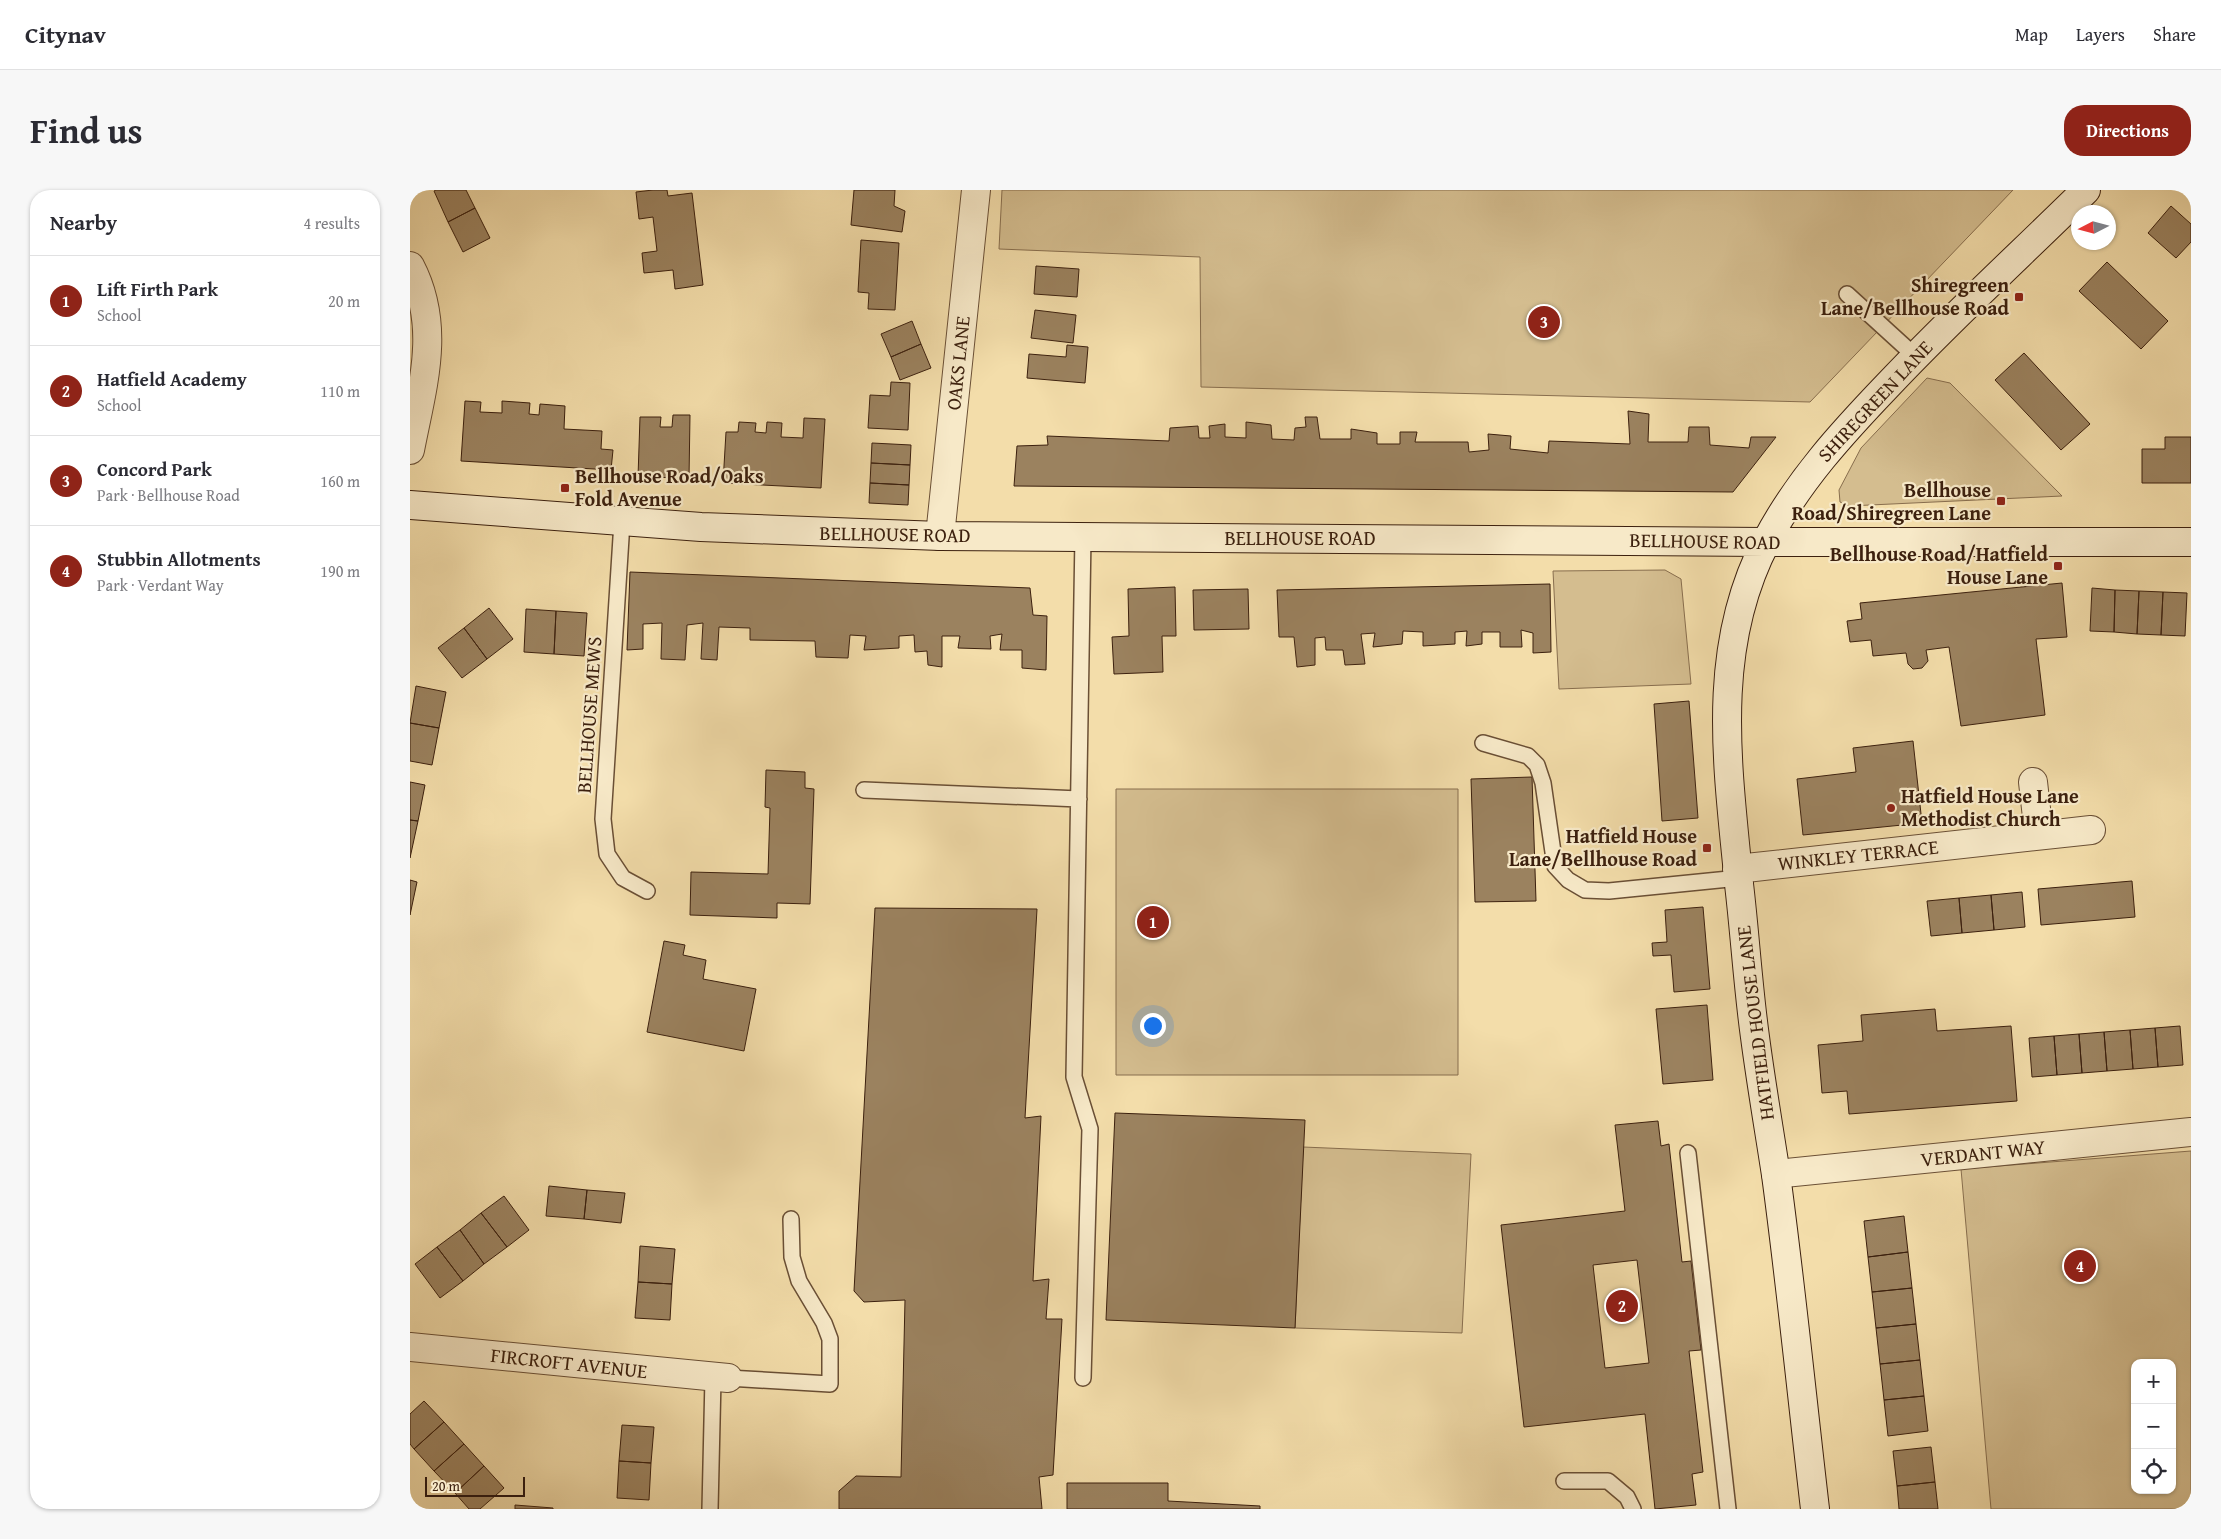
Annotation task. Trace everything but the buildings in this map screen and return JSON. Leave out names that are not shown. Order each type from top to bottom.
[{"type":"street","name":"OAKS LANE","points":[[940,536],[976,190]]},
{"type":"street","name":"SHIREGREEN LANE","points":[[1766,542],[1794,496],[1826,452],[1915,356],[2086,190]]},
{"type":"street","points":[[410,266],[417,280],[426,308],[428,334],[426,365],[410,450]]},
{"type":"street","name":"BELLHOUSE ROAD","points":[[410,504],[622,522],[800,532],[940,536],[1766,542],[2191,542]]},
{"type":"street","name":"HATFIELD HOUSE LANE","points":[[1766,542],[1750,579],[1738,617],[1727,683],[1728,773],[1754,1034],[1776,1174],[1815,1509]]},
{"type":"street","points":[[2033,782],[2039,835]]},
{"type":"street","name":"WINKLEY TERRACE","points":[[1738,873],[2091,830]]},
{"type":"street","name":"VERDANT WAY","points":[[1776,1174],[2191,1132]]},
{"type":"street","name":"FIRCROFT AVENUE","points":[[410,1347],[720,1378]]},
{"type":"lane","points":[[1847,294],[1915,356]]},
{"type":"lane","name":"BELLHOUSE MEWS","points":[[622,522],[603,819],[607,854],[623,878],[647,891]]},
{"type":"lane","points":[[1083,536],[1074,1078],[1090,1129],[1083,1378]]},
{"type":"lane","points":[[1483,743],[1528,756],[1537,765],[1543,783],[1555,866],[1568,880],[1585,890],[1609,890],[1738,873]]},
{"type":"lane","points":[[864,790],[1079,799]]},
{"type":"lane","points":[[1688,1154],[1728,1509]]},
{"type":"lane","points":[[710,1509],[720,1378],[830,1384],[830,1340],[824,1323],[799,1281],[792,1257],[791,1219]]},
{"type":"lane","points":[[1564,1481],[1608,1480],[1627,1497],[1633,1509]]},
{"type":"shaded area","points":[[1002,190],[2013,190],[1810,402],[1201,387],[1200,257],[999,249]]},
{"type":"shaded area","points":[[1927,378],[1950,383],[2062,496],[1849,506],[1840,502],[1839,490],[1861,448]]},
{"type":"shaded area","points":[[1665,570],[1681,579],[1691,684],[1559,689],[1553,571]]},
{"type":"shaded area","points":[[1116,789],[1458,789],[1458,1075],[1116,1075]]},
{"type":"shaded area","points":[[1303,1147],[1471,1154],[1462,1333],[1295,1328]]},
{"type":"shaded area","points":[[2191,1151],[2191,1509],[1991,1509],[1961,1169]]},
{"type":"place","name":"Shiregreen Lane/Bellhouse Road","points":[[2019,297]]},
{"type":"place","name":"Concord Park","points":[[1544,322]]},
{"type":"place","name":"Bellhouse Road/Oaks Fold Avenue","points":[[565,488]]},
{"type":"place","name":"Bellhouse Road/Shiregreen Lane","points":[[2001,501]]},
{"type":"place","name":"Bellhouse Road/Hatfield House Lane","points":[[2058,566]]},
{"type":"place","name":"Hatfield House Lane Methodist Church","points":[[1891,808]]},
{"type":"place","name":"Hatfield House Lane/Bellhouse Road","points":[[1707,848]]},
{"type":"place","name":"Lift Firth Park","points":[[1153,922]]},
{"type":"place","name":"Stubbin Allotments","points":[[2080,1266]]},
{"type":"place","name":"Hatfield Academy","points":[[1622,1306]]}]
